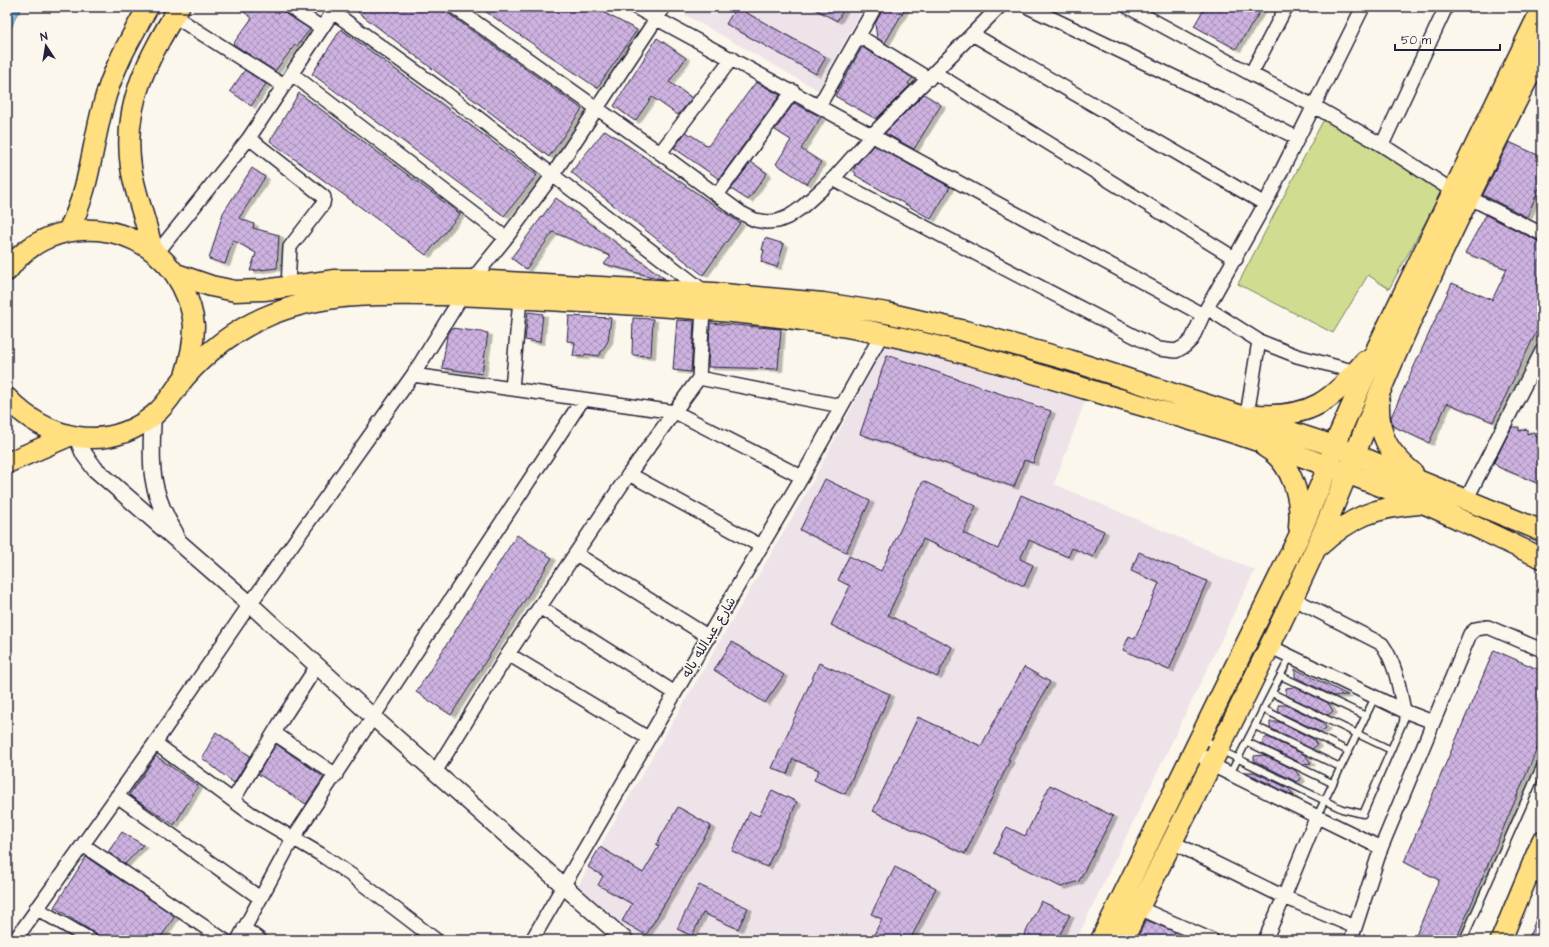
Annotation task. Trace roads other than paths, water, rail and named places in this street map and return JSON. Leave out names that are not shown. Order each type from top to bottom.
[{"type":"main road","points":[[68,231],[78,212],[90,173],[102,107],[111,78],[124,49],[148,7]]},
{"type":"main road","points":[[1123,940],[1269,646],[1314,550],[1348,474],[1461,194],[1542,8]]},
{"type":"main road","points":[[155,251],[131,168],[128,140],[130,114],[139,84],[149,61],[176,11]]},
{"type":"main road","points":[[1101,940],[1199,743],[1298,538],[1328,467],[1334,446],[1378,346],[1542,50]]},
{"type":"main road","points":[[7,271],[14,261],[39,242],[68,231],[90,229],[112,231],[133,238],[155,251],[176,274],[188,298],[194,325],[192,352],[184,378]]},
{"type":"main road","points":[[176,274],[211,286],[235,291],[264,290],[335,280],[704,301],[823,303],[887,313],[955,328],[1069,360],[1240,414],[1356,454],[1542,531]]},
{"type":"main road","points":[[7,398],[20,411],[35,422],[52,431],[74,436],[98,437],[117,434],[136,427],[153,416],[171,399],[184,378],[232,335],[264,318],[300,305],[332,297],[467,288],[520,299],[629,304],[704,301],[882,334],[957,351],[1245,437],[1348,474],[1425,504],[1542,558]]},
{"type":"main road","points":[[1240,414],[1274,416],[1294,414],[1314,407],[1335,393],[1356,372],[1378,346]]},
{"type":"main road","points":[[1379,394],[1379,416],[1383,437],[1393,455],[1425,483]]},
{"type":"main road","points":[[7,463],[74,436]]},
{"type":"main road","points":[[1245,437],[1267,449],[1288,472],[1296,489],[1301,513],[1298,538]]},
{"type":"main road","points":[[1314,550],[1337,529],[1364,514],[1394,506],[1425,504]]},
{"type":"main road","points":[[1501,940],[1535,879],[1542,841]]},
{"type":"street","points":[[290,7],[322,28]]},
{"type":"street","points":[[454,7],[598,108],[741,213],[755,220],[767,222],[778,221],[788,217],[801,208],[833,179],[873,134],[999,7]]},
{"type":"street","points":[[635,7],[1259,340],[1297,356],[1356,372]]},
{"type":"street","points":[[15,940],[36,908],[83,845],[155,743],[250,604],[413,376],[467,288],[552,176],[598,108],[655,18],[664,7]]},
{"type":"street","points":[[819,106],[875,7]]},
{"type":"street","points":[[1028,7],[1237,107],[1297,138]]},
{"type":"street","points":[[1128,7],[1251,74],[1314,106],[1382,145],[1461,194],[1542,234]]},
{"type":"street","points":[[1251,74],[1286,7]]},
{"type":"street","points":[[833,179],[1159,349],[1176,351],[1185,346],[1192,339],[1205,311],[1236,259],[1363,7]]},
{"type":"street","points":[[1382,145],[1446,7]]},
{"type":"street","points":[[155,251],[248,138],[334,10],[447,94],[552,176],[704,301],[699,378],[629,474],[541,608],[508,654],[435,772]]},
{"type":"street","points":[[176,11],[284,86]]},
{"type":"street","points":[[972,34],[1265,204]]},
{"type":"street","points":[[859,36],[932,76],[1236,259]]},
{"type":"street","points":[[660,153],[732,58]]},
{"type":"street","points":[[292,74],[506,238]]},
{"type":"street","points":[[717,195],[793,91]]},
{"type":"street","points":[[248,138],[324,197],[323,204],[290,247],[288,286]]},
{"type":"street","points":[[512,389],[520,299]]},
{"type":"street","name":"شارع عبدالله باله","points":[[532,940],[634,766],[648,738],[709,637],[802,477],[882,334]]},
{"type":"street","points":[[1240,414],[1259,340]]},
{"type":"street","points":[[1466,500],[1542,351]]},
{"type":"street","points":[[413,376],[675,412],[802,477]]},
{"type":"street","points":[[699,378],[841,406]]},
{"type":"street","points":[[238,940],[292,840],[374,718],[583,399]]},
{"type":"street","points":[[153,416],[152,472],[157,496],[166,519],[182,544]]},
{"type":"street","points":[[74,436],[84,454],[95,469],[250,604],[374,718],[625,940]]},
{"type":"street","points":[[629,474],[761,546]]},
{"type":"street","points":[[576,554],[709,637]]},
{"type":"street","points":[[1292,598],[1382,644],[1389,655],[1394,668],[1404,711]]},
{"type":"street","points":[[541,608],[675,693]]},
{"type":"street","points":[[1351,940],[1381,848],[1470,634],[1476,629],[1488,627],[1542,650]]},
{"type":"street","points":[[1269,646],[1404,711],[1433,722]]},
{"type":"street","points":[[508,654],[648,738]]},
{"type":"street","points":[[233,800],[317,666]]},
{"type":"street","points":[[274,733],[336,775]]},
{"type":"street","points":[[155,743],[250,813],[292,840],[320,854],[351,875],[436,940]]},
{"type":"street","points":[[1199,743],[1214,756],[1230,774],[1381,848]]},
{"type":"street","points":[[117,796],[260,898]]},
{"type":"street","points":[[1264,940],[1284,897],[1317,816]]},
{"type":"street","points":[[1172,842],[1284,897],[1356,927]]},
{"type":"street","points":[[83,845],[224,940]]},
{"type":"street","points":[[36,908],[91,940]]},
{"type":"street","points":[[1139,908],[1192,936],[1212,940]]},
{"type":"street","points":[[244,928],[260,940]]},
{"type":"lane","points":[[1230,774],[1290,656]]},
{"type":"lane","points":[[1281,676],[1366,716]]},
{"type":"lane","points":[[1272,693],[1391,750]]},
{"type":"lane","points":[[1317,816],[1375,697]]},
{"type":"lane","points":[[1263,709],[1348,751]]},
{"type":"lane","points":[[1214,756],[1238,758],[1342,809],[1363,814],[1403,722],[1404,711]]},
{"type":"lane","points":[[1255,726],[1340,767]]},
{"type":"lane","points":[[1247,742],[1332,784]]},
{"type":"lane","points":[[1463,940],[1542,762]]},
{"type":"water","points":[[7,7],[23,7],[15,18],[7,40]]}]
